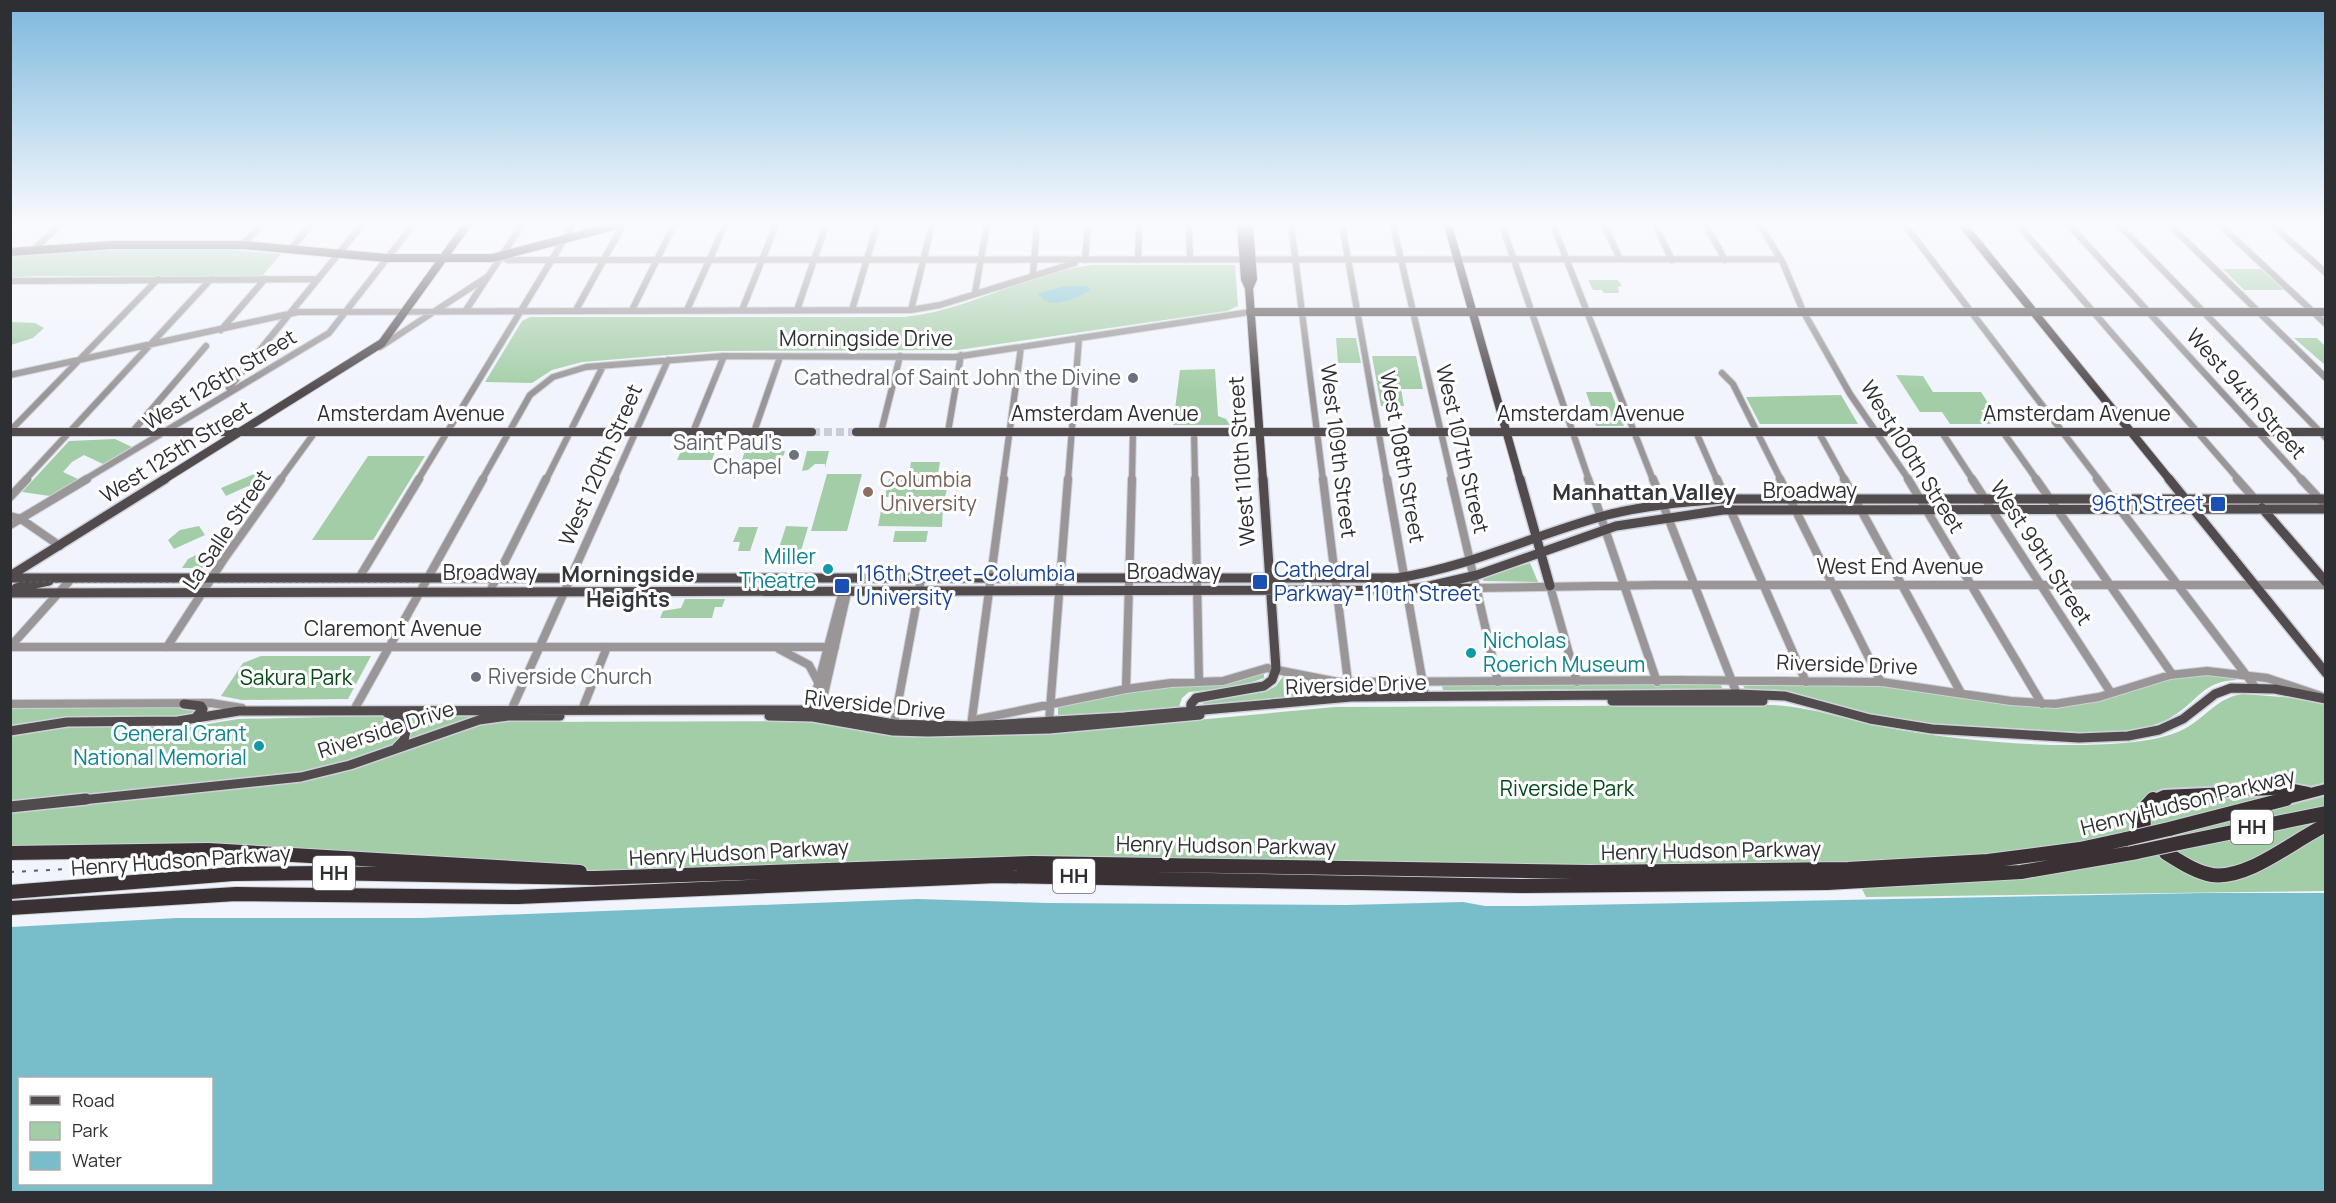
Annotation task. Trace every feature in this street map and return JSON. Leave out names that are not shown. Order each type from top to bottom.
[{"type":"highway","points":[[2144,828],[2141,814],[2144,806],[2150,800],[2164,795],[2293,789],[2308,792]]},
{"type":"highway","name":"Henry Hudson Parkway","points":[[10,892],[183,876],[271,872],[507,878],[658,877],[1004,863],[1521,872],[1831,870],[2009,859],[2126,839],[2325,789]]},
{"type":"highway","name":"Henry Hudson Parkway","points":[[10,908],[236,894],[518,897],[997,876],[1547,886],[1827,884],[2005,874],[2069,866],[2325,813]]},
{"type":"highway","points":[[2166,853],[2203,872],[2234,874],[2252,869],[2303,836],[2325,825]]},
{"type":"highway","points":[[10,853],[208,850],[658,877]]},
{"type":"main road","name":"West 125th Street","points":[[10,577],[384,341],[427,281]]},
{"type":"main road","name":"West 110th Street","points":[[1246,281],[1249,288],[1276,669]]},
{"type":"main road","points":[[1463,281],[1550,586]]},
{"type":"main road","points":[[2009,281],[2325,673]]},
{"type":"main road","points":[[1250,312],[2325,312]]},
{"type":"main road","name":"Amsterdam Avenue","points":[[10,431],[812,432]]},
{"type":"main road","name":"Amsterdam Avenue","points":[[856,432],[1941,431],[2323,434]]},
{"type":"main road","points":[[2253,497],[2325,584]]},
{"type":"main road","name":"Broadway","points":[[10,577],[633,580],[1404,578],[1470,562],[1601,517],[1663,505],[1725,499],[2253,497],[2322,499]]},
{"type":"main road","name":"Broadway","points":[[10,590],[420,592],[1412,589],[1473,575],[1605,529],[1667,516],[1730,510],[2325,508]]},
{"type":"main road","points":[[10,590],[57,578]]},
{"type":"main road","points":[[699,590],[703,579]]},
{"type":"main road","points":[[628,591],[633,580]]},
{"type":"main road","points":[[1412,589],[1475,588]]},
{"type":"main road","points":[[1190,713],[1194,699],[1264,686],[1272,680],[1276,669]]},
{"type":"main road","name":"Riverside Drive","points":[[10,807],[289,779],[338,769],[465,724],[510,713],[582,710],[814,714],[894,727],[971,729],[1049,726],[1190,713],[1426,698],[1738,697],[1816,705],[1881,721],[1941,730],[2100,738],[2159,730],[2183,719],[2222,691],[2256,688],[2325,698]]},
{"type":"main road","points":[[184,704],[203,709],[194,719]]},
{"type":"main road","name":"Riverside Drive","points":[[10,731],[68,723],[194,719],[259,710],[814,714]]},
{"type":"main road","points":[[381,710],[403,720],[407,726],[402,743],[390,751]]},
{"type":"street","points":[[10,431],[156,281]]},
{"type":"street","points":[[10,497],[209,281]]},
{"type":"street","points":[[221,330],[263,281]]},
{"type":"street","points":[[234,390],[229,388],[316,281]]},
{"type":"street","name":"West 126th Street","points":[[10,525],[329,333],[370,281]]},
{"type":"street","name":"West 125th Street","points":[[360,357],[481,281]]},
{"type":"street","points":[[466,310],[484,281]]},
{"type":"street","points":[[359,578],[539,281]]},
{"type":"street","points":[[576,310],[592,281]]},
{"type":"street","points":[[632,310],[646,281]]},
{"type":"street","points":[[687,310],[700,281]]},
{"type":"street","points":[[742,310],[754,281]]},
{"type":"street","points":[[797,310],[807,281]]},
{"type":"street","points":[[852,310],[861,281]]},
{"type":"street","points":[[911,310],[919,281]]},
{"type":"street","points":[[975,293],[977,281]]},
{"type":"street","points":[[10,375],[149,347],[290,313],[406,310],[911,310],[936,306],[1011,281]]},
{"type":"street","name":"West 109th Street","points":[[1299,281],[1348,682]]},
{"type":"street","name":"West 108th Street","points":[[1352,281],[1404,578],[1412,589],[1426,698]]},
{"type":"street","name":"West 107th Street","points":[[1406,281],[1498,682]]},
{"type":"street","points":[[1521,281],[1657,682]]},
{"type":"street","points":[[1576,281],[1738,697]]},
{"type":"street","name":"West 100th Street","points":[[1790,281],[1803,311],[1850,394],[1870,426],[1877,431],[1926,509],[2042,704]]},
{"type":"street","points":[[1949,281],[2256,688]]},
{"type":"street","points":[[2066,281],[2253,497]]},
{"type":"street","name":"West 94th Street","points":[[2120,281],[2322,499],[2325,508]]},
{"type":"street","points":[[2174,281],[2323,434]]},
{"type":"street","points":[[2227,281],[2325,378]]},
{"type":"street","points":[[2280,281],[2325,324]]},
{"type":"street","name":"Morningside Drive","points":[[354,710],[532,392],[543,383],[570,370],[724,356],[961,356],[1250,312]]},
{"type":"street","points":[[1049,726],[1079,338]]},
{"type":"street","points":[[133,431],[207,346]]},
{"type":"street","points":[[971,729],[1021,347]]},
{"type":"street","points":[[693,432],[724,356]]},
{"type":"street","points":[[948,432],[961,356]]},
{"type":"street","points":[[754,432],[780,357]]},
{"type":"street","points":[[881,432],[900,357]]},
{"type":"street","name":"West 120th Street","points":[[510,713],[668,360]]},
{"type":"street","points":[[490,591],[603,366]]},
{"type":"street","points":[[1722,373],[1733,384],[1881,682]]},
{"type":"street","points":[[1818,431],[1960,693]]},
{"type":"street","name":"West 99th Street","points":[[1941,431],[2111,693]]},
{"type":"street","name":"La Salle Street","points":[[166,647],[206,591],[225,557],[315,432]]},
{"type":"street","points":[[1126,689],[1133,432]]},
{"type":"street","points":[[1194,432],[1199,682]]},
{"type":"street","points":[[1696,432],[1806,682]]},
{"type":"street","points":[[2003,432],[2172,674]]},
{"type":"street","points":[[10,516],[21,519],[60,546]]},
{"type":"street","points":[[10,647],[57,591],[72,578]]},
{"type":"street","points":[[814,714],[813,703],[818,682],[846,597],[843,590],[846,579]]},
{"type":"street","points":[[894,727],[921,579]]},
{"type":"street","name":"West End Avenue","points":[[1475,588],[1624,585],[2325,584]]},
{"type":"street","points":[[1550,586],[1577,682]]},
{"type":"street","name":"Claremont Avenue","points":[[10,647],[831,647]]},
{"type":"street","points":[[582,710],[607,647]]},
{"type":"street","name":"Claremont Avenue","points":[[775,647],[805,662],[814,670],[818,682]]},
{"type":"street","points":[[814,714],[822,703],[831,647]]},
{"type":"street","name":"Riverside Drive","points":[[971,729],[979,719],[1126,689],[1223,681],[1260,669],[1276,669],[1330,681],[1348,682],[1881,682],[2042,704],[2072,703],[2172,674],[2209,671],[2247,675],[2307,690],[2325,698]]},
{"type":"street","name":"Riverside Drive","points":[[10,704],[213,703],[259,710]]},
{"type":"green space","points":[[1027,281],[1236,281],[1238,306],[1227,311],[958,350],[717,351],[582,362],[552,370],[532,383],[485,382],[522,321],[530,317],[904,317],[952,307]]},
{"type":"green space","points":[[1589,281],[1619,281],[1622,286],[1618,287],[1619,293],[1593,290]]},
{"type":"green space","points":[[2235,281],[2274,281],[2284,290],[2244,290]]},
{"type":"green space","points":[[11,322],[35,323],[44,328],[33,338],[11,345]]},
{"type":"green space","points":[[1336,338],[1356,338],[1361,363],[1338,363]]},
{"type":"green space","points":[[2294,338],[2317,338],[2325,346],[2325,365]]},
{"type":"green space","points":[[1372,356],[1416,356],[1423,389],[1401,389],[1404,406],[1381,406]]},
{"type":"green space","points":[[1215,369],[1218,416],[1226,419],[1230,425],[1173,425],[1180,370]]},
{"type":"green space","points":[[1896,375],[1923,376],[1933,392],[1981,392],[1992,409],[1981,410],[1991,424],[1950,424],[1942,412],[1920,412]]},
{"type":"green space","points":[[1586,392],[1611,392],[1624,426],[1596,426],[1593,418],[1575,419],[1573,412],[1593,412]]},
{"type":"green space","points":[[1841,395],[1858,424],[1760,424],[1746,397]]},
{"type":"green space","points":[[115,439],[132,447],[103,464],[84,455],[72,462],[63,472],[78,479],[50,496],[22,492],[69,441]]},
{"type":"green space","points":[[682,449],[716,449],[712,460],[677,460]]},
{"type":"green space","points":[[745,451],[785,451],[782,460],[742,460]]},
{"type":"green space","points":[[807,451],[829,451],[825,468],[825,464],[815,464],[808,470],[802,471]]},
{"type":"green space","points":[[368,456],[425,456],[373,540],[312,540]]},
{"type":"green space","points":[[911,462],[940,462],[938,474],[909,474]]},
{"type":"green space","points":[[259,472],[264,479],[226,496],[221,488]]},
{"type":"green space","points":[[827,474],[862,474],[847,531],[811,531]]},
{"type":"green space","points":[[950,477],[945,497],[885,497],[889,479]]},
{"type":"green space","points":[[882,506],[943,506],[942,527],[878,526]]},
{"type":"green space","points":[[199,526],[205,535],[174,549],[168,540],[180,530]]},
{"type":"green space","points":[[786,526],[808,527],[801,551],[778,551]]},
{"type":"green space","points":[[739,527],[758,527],[750,551],[738,551],[740,542],[733,542]]},
{"type":"green space","points":[[895,531],[928,531],[926,542],[893,542]]},
{"type":"green space","points":[[202,552],[217,552],[206,568],[182,568],[188,559]]},
{"type":"green space","points":[[1530,563],[1538,582],[1483,581],[1484,576]]},
{"type":"green space","points":[[685,599],[725,599],[722,607],[715,607],[712,618],[660,618],[663,611],[681,608]]},
{"type":"green space","name":"Sakura Park","points":[[261,656],[371,656],[348,699],[242,700],[221,696],[243,663]]},
{"type":"green space","points":[[1264,671],[1264,678],[1238,687],[1189,692],[1182,698],[1179,707],[1058,717],[1058,705],[1152,687],[1215,683]]},
{"type":"green space","points":[[2182,674],[2232,675],[2236,680],[2225,681],[2208,688],[2182,710],[2154,725],[2134,730],[2092,733],[1921,723],[1746,690],[1743,686],[1877,683],[2069,705],[2094,702]]},
{"type":"green space","points":[[1284,675],[1335,686],[1406,686],[1407,691],[1313,694],[1206,705],[1202,703],[1206,699],[1265,692],[1276,686]]},
{"type":"green space","points":[[1447,684],[1720,684],[1723,689],[1443,690],[1442,686]]},
{"type":"green space","name":"Riverside Park","points":[[2243,694],[2294,698],[2325,704],[2325,891],[1866,897],[1852,869],[1155,863],[658,877],[539,869],[11,848],[10,707],[193,708],[195,711],[190,727],[238,719],[501,713],[498,722],[807,721],[884,734],[935,737],[1047,734],[1335,707],[1773,705],[1801,708],[1884,727],[1942,736],[2004,743],[2096,745],[2164,737],[2186,728],[2226,699]]},
{"type":"water","points":[[1064,286],[1087,286],[1091,290],[1058,303],[1048,302],[1037,294]]},
{"type":"water","points":[[2205,893],[2325,893],[2325,1192],[11,1192],[11,927],[177,918],[422,918],[917,899],[1047,903],[1346,905],[1463,902],[1485,906]]},
{"type":"tunnel","points":[[812,432],[856,432]]},
{"type":"railway","points":[[10,582],[414,582]]},
{"type":"railway","points":[[10,872],[128,866]]},
{"type":"place","name":"Cathedral of Saint John the Divine","points":[[1133,378]]},
{"type":"place","name":"Saint Paul's Chapel","points":[[794,455]]},
{"type":"place","name":"Columbia University","points":[[868,492]]},
{"type":"place","name":"96th Street","points":[[2218,504]]},
{"type":"place","name":"Miller Theatre","points":[[828,569]]},
{"type":"place","name":"Cathedral Parkway–110th Street","points":[[1260,582]]},
{"type":"place","name":"116th Street–Columbia University","points":[[842,586]]},
{"type":"place","name":"Nicholas Roerich Museum","points":[[1471,653]]},
{"type":"place","name":"Riverside Church","points":[[476,677]]},
{"type":"place","name":"General Grant National Memorial","points":[[259,746]]},
{"type":"district","name":"Manhattan Valley","points":[[1644,492]]},
{"type":"district","name":"Morningside Heights","points":[[628,586]]}]
